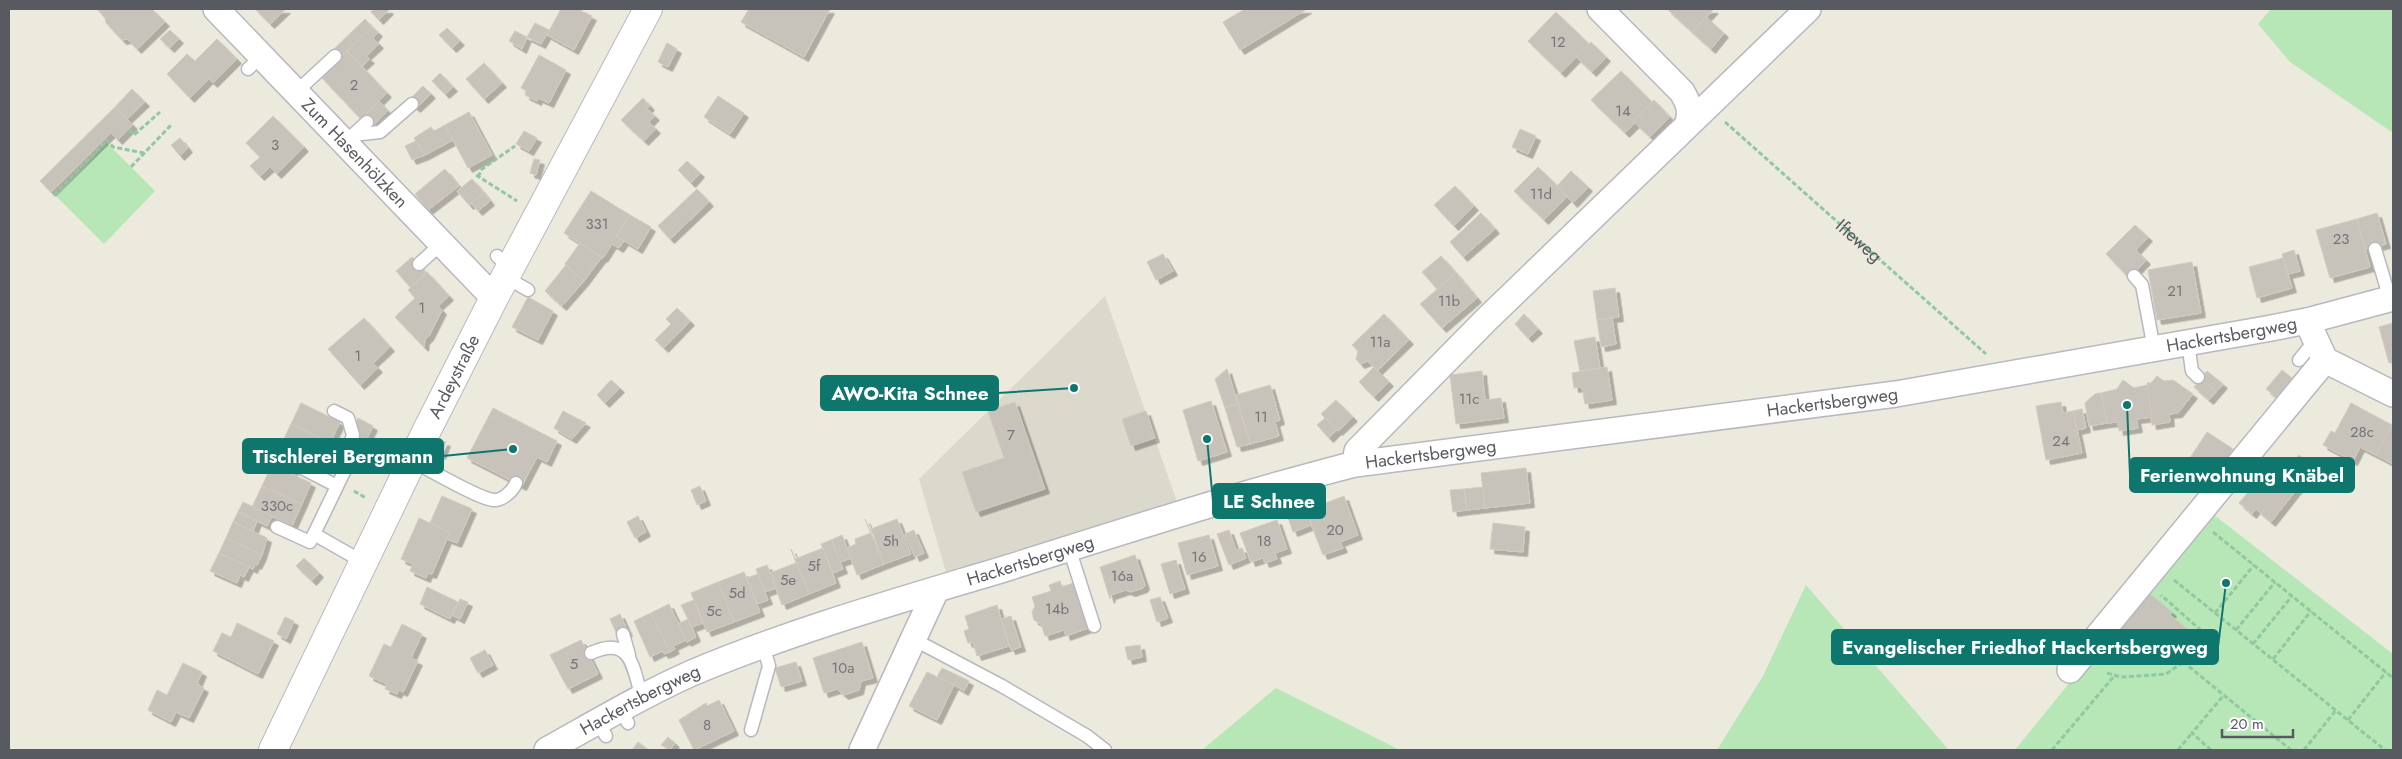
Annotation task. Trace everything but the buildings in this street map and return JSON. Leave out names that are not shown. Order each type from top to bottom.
[{"type":"main road","name":"Ardeystraße","points":[[273,750],[412,461],[538,214],[648,9]]},
{"type":"street","name":"Zum Hasenhölzken","points":[[216,9],[254,63],[295,93],[349,139],[402,196],[442,243],[507,278]]},
{"type":"street","points":[[1600,9],[1682,92],[1696,109],[1808,9]]},
{"type":"street","name":"Hackertsbergweg","points":[[1355,464],[1357,451],[1696,109]]},
{"type":"street","name":"Hackertsbergweg","points":[[547,750],[602,729],[690,674],[763,645],[1069,548],[1294,480],[1355,464],[1886,395],[2188,343],[2316,340],[2391,299]]},
{"type":"street","points":[[2070,670],[2195,517],[2316,340],[2393,394]]},
{"type":"street","points":[[862,750],[915,640],[936,590]]},
{"type":"lane","points":[[295,93],[335,56]]},
{"type":"lane","points":[[349,139],[380,132],[412,104]]},
{"type":"lane","points":[[349,139],[367,122]]},
{"type":"lane","points":[[419,264],[442,243]]},
{"type":"lane","points":[[2375,249],[2391,299]]},
{"type":"lane","points":[[2134,276],[2142,285],[2154,349]]},
{"type":"lane","points":[[2298,360],[2316,340]]},
{"type":"lane","points":[[2188,343],[2192,371],[2198,377]]},
{"type":"lane","points":[[277,527],[310,542],[314,534],[357,445],[351,441],[353,435],[348,418],[334,411]]},
{"type":"lane","points":[[412,461],[480,496],[494,500],[506,496],[516,483]]},
{"type":"lane","points":[[302,468],[338,484]]},
{"type":"lane","points":[[314,534],[363,562]]},
{"type":"lane","points":[[1069,548],[1094,626]]},
{"type":"lane","points":[[623,634],[629,655],[630,710]]},
{"type":"lane","points":[[915,640],[1002,686],[1087,736],[1105,750]]},
{"type":"lane","points":[[751,730],[769,666],[763,645]]},
{"type":"lane","points":[[591,653],[610,647],[618,648],[629,655]]},
{"type":"path","name":"Ifteweg","points":[[1696,109],[2010,375]]},
{"type":"path","points":[[129,130],[134,135],[160,112]]},
{"type":"path","points":[[131,167],[172,124]]},
{"type":"path","points":[[54,195],[107,140],[114,147],[144,153]]},
{"type":"path","points":[[515,146],[482,168],[477,176],[538,214]]},
{"type":"path","points":[[338,484],[388,510]]},
{"type":"path","points":[[2195,517],[2393,678]]},
{"type":"path","points":[[2215,613],[2254,565]]},
{"type":"path","points":[[2150,573],[2215,613],[2385,750]]},
{"type":"path","points":[[2107,673],[2121,677],[2166,674],[2182,663],[2204,633],[2150,573]]},
{"type":"path","points":[[2236,630],[2275,582]]},
{"type":"path","points":[[2253,644],[2292,596]]},
{"type":"path","points":[[2272,659],[2311,612]]},
{"type":"path","points":[[2154,638],[2182,663],[2291,750]]},
{"type":"path","points":[[2348,720],[2386,672]]},
{"type":"path","points":[[2052,750],[2115,675]]},
{"type":"path","points":[[2178,750],[2223,696]]},
{"type":"path","points":[[2304,750],[2336,710]]},
{"type":"path","points":[[2192,733],[2211,750]]},
{"type":"shaded area","points":[[1105,296],[1177,502],[946,572],[919,479]]},
{"type":"green space","points":[[2271,9],[2393,9],[2393,133],[2290,62],[2258,24]]},
{"type":"green space","points":[[107,143],[155,191],[104,244],[56,196]]},
{"type":"green space","points":[[2209,511],[2393,654],[2393,750],[2015,750]]},
{"type":"green space","points":[[1806,585],[1949,750],[1717,750],[1763,676]]},
{"type":"green space","points":[[1276,688],[1400,750],[1202,750]]},
{"type":"place","name":"AWO-Kita Schnee","points":[[1074,388]]},
{"type":"place","name":"Ferienwohnung Knäbel","points":[[2127,405]]},
{"type":"place","name":"LE Schnee","points":[[1207,439]]},
{"type":"place","name":"Tischlerei Bergmann","points":[[513,449]]},
{"type":"place","name":"Evangelischer Friedhof Hackertsbergweg","points":[[2226,583]]}]
